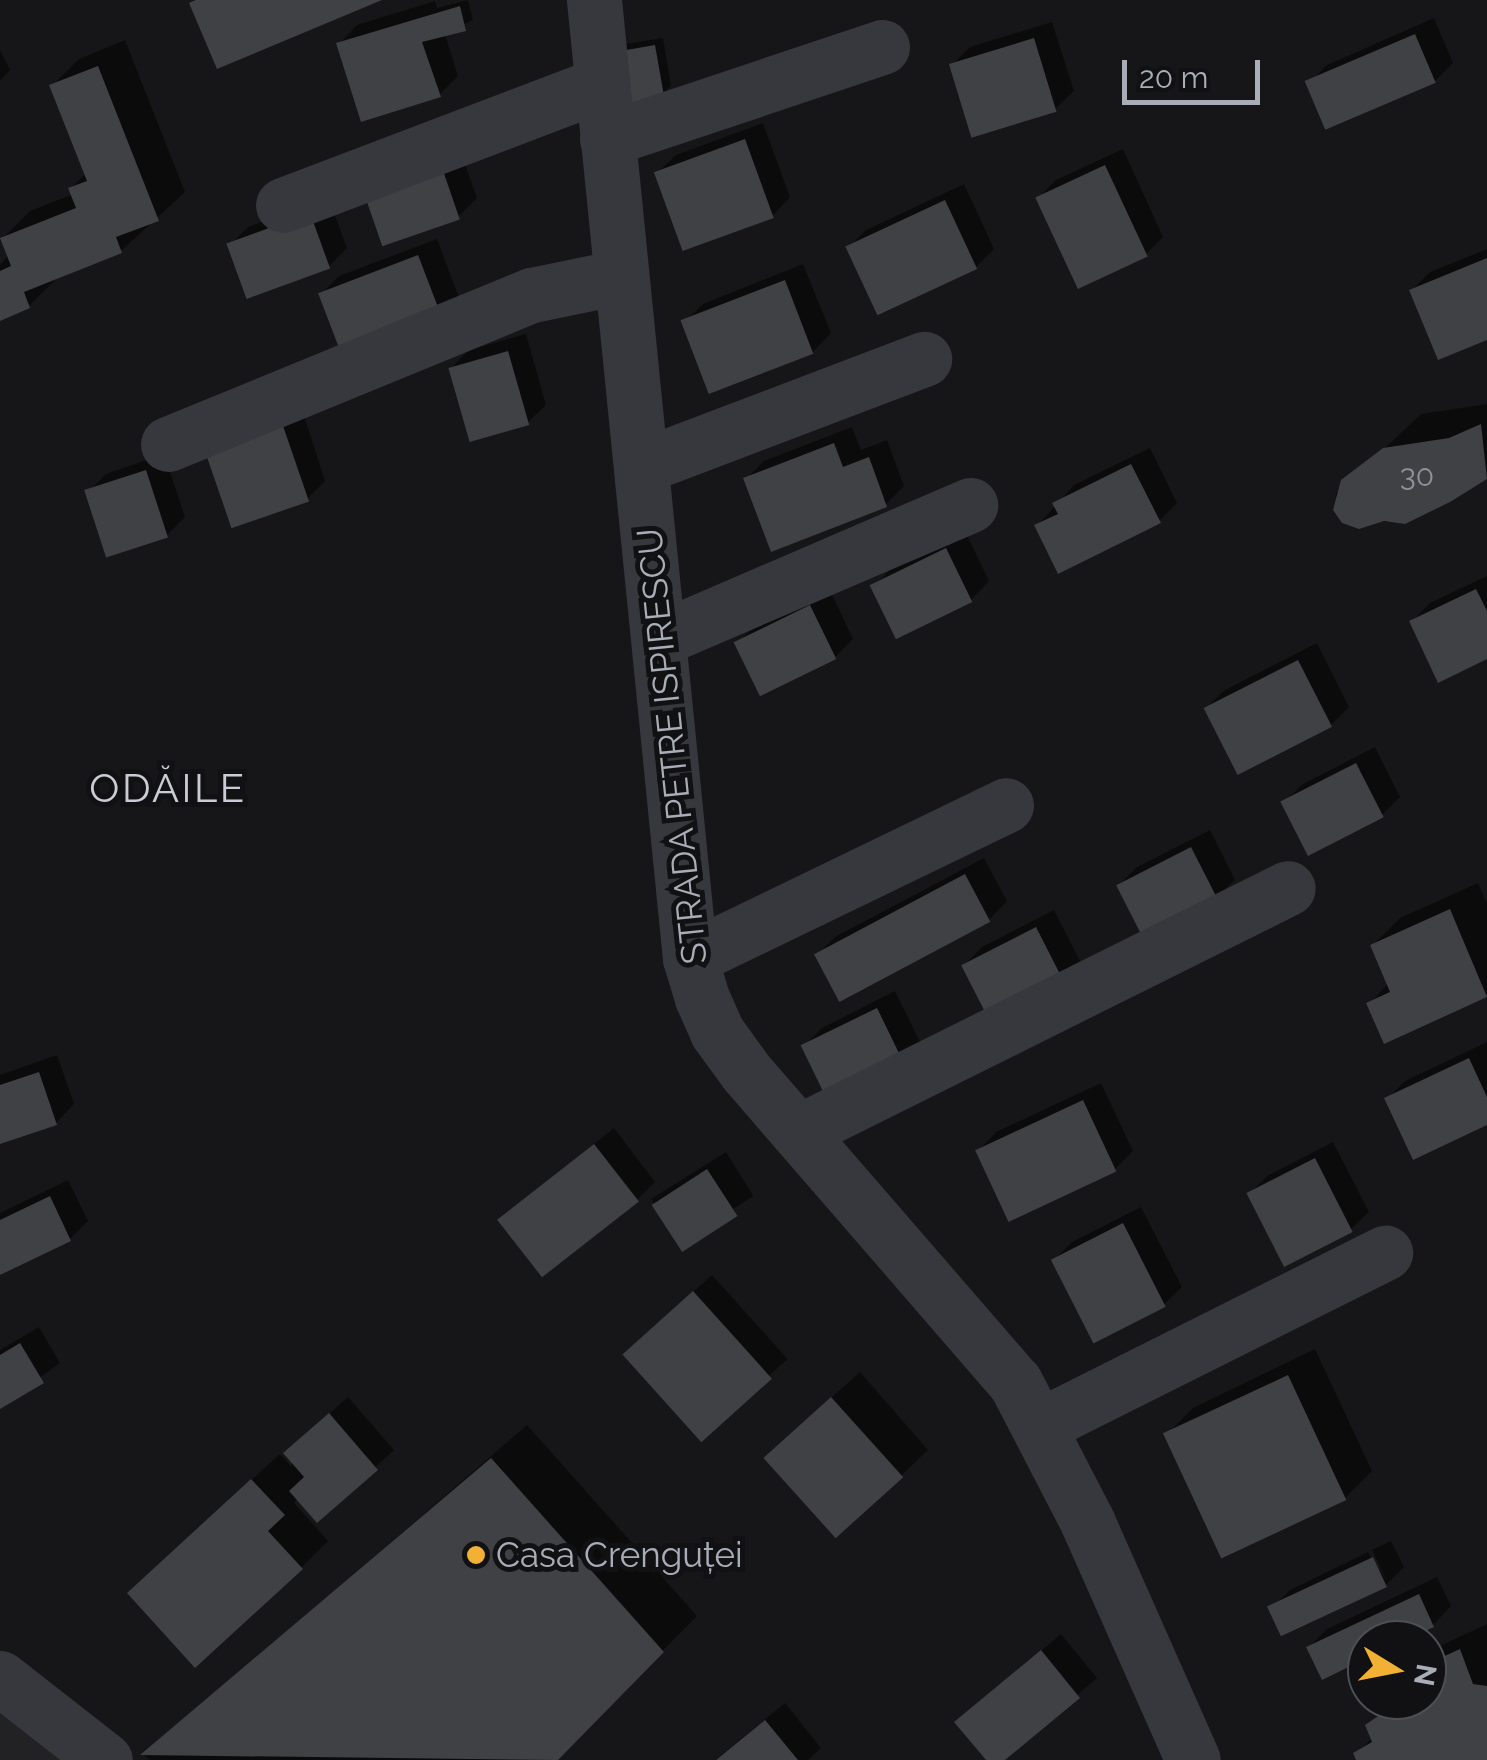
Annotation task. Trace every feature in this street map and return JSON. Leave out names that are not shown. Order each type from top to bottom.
[{"type":"street","name":"STRADA PETRE ISPIRESCU","points":[[594,0],[690,958],[716,1032],[1015,1382],[1041,1425],[1193,1760]]},
{"type":"street","points":[[607,139],[882,47]]},
{"type":"street","points":[[283,205],[600,84]]},
{"type":"street","points":[[168,444],[532,294],[619,277]]},
{"type":"street","points":[[642,466],[924,359]]},
{"type":"street","points":[[659,639],[970,506]]},
{"type":"street","points":[[690,958],[1006,804]]},
{"type":"street","points":[[798,1132],[1288,888]]},
{"type":"street","points":[[1041,1425],[1385,1252]]},
{"type":"street","points":[[0,1678],[105,1760]]},
{"type":"shaded area","points":[[0,1711],[61,1760],[0,1760]]},
{"type":"building","points":[[382,0],[217,69],[189,3]]},
{"type":"building","points":[[460,6],[466,31],[422,42],[441,97],[361,122],[336,43]]},
{"type":"building","points":[[1415,34],[1436,83],[1325,130],[1305,81]]},
{"type":"building","points":[[1034,38],[1057,112],[971,138],[949,64]]},
{"type":"building","points":[[655,45],[664,97],[623,104],[614,52]]},
{"type":"building","points":[[98,66],[159,221],[116,237],[122,253],[24,292],[30,308],[0,321],[0,271],[11,266],[0,238],[76,208],[68,188],[87,181],[49,85]]},
{"type":"building","points":[[745,139],[774,218],[683,251],[654,172]]},
{"type":"building","points":[[439,159],[460,220],[382,246],[361,186]]},
{"type":"building","points":[[1105,165],[1148,257],[1078,289],[1035,198]]},
{"type":"building","points":[[945,200],[977,269],[877,315],[845,246]]},
{"type":"building","points":[[310,213],[330,268],[247,299],[226,243]]},
{"type":"building","points":[[418,255],[444,323],[344,361],[318,293]]},
{"type":"building","points":[[1487,258],[1487,340],[1438,360],[1409,290]]},
{"type":"building","points":[[785,280],[813,354],[709,394],[680,320]]},
{"type":"building","points":[[508,351],[529,425],[470,442],[448,368]]},
{"type":"building","points":[[282,423],[309,501],[231,528],[204,450]]},
{"type":"building","points":[[1481,424],[1487,479],[1450,502],[1405,524],[1384,521],[1359,529],[1342,523],[1333,510],[1341,480],[1383,448],[1449,438]]},
{"type":"building","points":[[834,443],[843,467],[869,457],[887,507],[771,552],[743,478]]},
{"type":"building","points":[[1131,464],[1161,523],[1058,574],[1034,525],[1058,514],[1052,503]]},
{"type":"building","points":[[146,470],[168,538],[106,558],[84,490]]},
{"type":"building","points":[[946,548],[972,602],[896,639],[870,585]]},
{"type":"building","points":[[1476,589],[1487,611],[1487,659],[1438,683],[1409,621]]},
{"type":"building","points":[[810,605],[836,659],[760,696],[734,642]]},
{"type":"building","points":[[1298,660],[1332,727],[1238,775],[1204,708]]},
{"type":"building","points":[[1356,763],[1384,817],[1308,856],[1280,802]]},
{"type":"building","points":[[1191,847],[1218,900],[1143,938],[1116,885]]},
{"type":"building","points":[[965,874],[990,922],[839,1002],[814,954]]},
{"type":"building","points":[[1450,909],[1487,997],[1384,1044],[1366,1003],[1390,992],[1370,945]]},
{"type":"building","points":[[1036,927],[1063,980],[988,1019],[961,965]]},
{"type":"building","points":[[877,1008],[903,1062],[827,1099],[801,1045]]},
{"type":"building","points":[[1469,1058],[1487,1097],[1487,1125],[1413,1160],[1384,1098]]},
{"type":"building","points":[[39,1072],[57,1125],[0,1144],[0,1085]]},
{"type":"building","points":[[1083,1100],[1116,1172],[1009,1222],[975,1150]]},
{"type":"building","points":[[594,1144],[639,1202],[542,1277],[497,1220]]},
{"type":"building","points":[[1315,1158],[1353,1232],[1284,1267],[1246,1193]]},
{"type":"building","points":[[707,1169],[737,1216],[682,1252],[652,1205]]},
{"type":"building","points":[[50,1196],[71,1241],[0,1275],[0,1220]]},
{"type":"building","points":[[1123,1223],[1166,1307],[1094,1344],[1051,1260]]},
{"type":"building","points":[[693,1291],[772,1379],[701,1442],[622,1355]]},
{"type":"building","points":[[20,1343],[44,1383],[0,1409],[0,1355]]},
{"type":"building","points":[[1288,1375],[1346,1500],[1221,1558],[1163,1433]]},
{"type":"building","points":[[831,1397],[903,1477],[836,1538],[763,1458]]},
{"type":"building","points":[[329,1413],[378,1470],[317,1523],[289,1491],[304,1477],[283,1453]]},
{"type":"building","name":"Casa Crenguței","points":[[491,1458],[664,1652],[558,1760],[140,1755]]},
{"type":"building","points":[[251,1479],[285,1515],[268,1531],[303,1569],[195,1668],[127,1593]]},
{"type":"building","points":[[1373,1557],[1387,1587],[1281,1636],[1267,1606]]},
{"type":"building","points":[[1419,1594],[1431,1620],[1364,1620]]},
{"type":"building","points":[[1347,1628],[1347,1668],[1322,1680],[1306,1647]]},
{"type":"building","points":[[1460,1649],[1473,1684],[1487,1686],[1487,1760],[1356,1760],[1353,1753],[1372,1742],[1365,1725],[1372,1720],[1447,1720],[1447,1655]]},
{"type":"building","points":[[1041,1650],[1080,1698],[1005,1760],[986,1760],[954,1722]]},
{"type":"building","points":[[765,1720],[798,1760],[716,1760]]},
{"type":"place","name":"Casa Crenguței","points":[[476,1555]]},
{"type":"district","name":"ODĂILE","points":[[168,788]]}]
